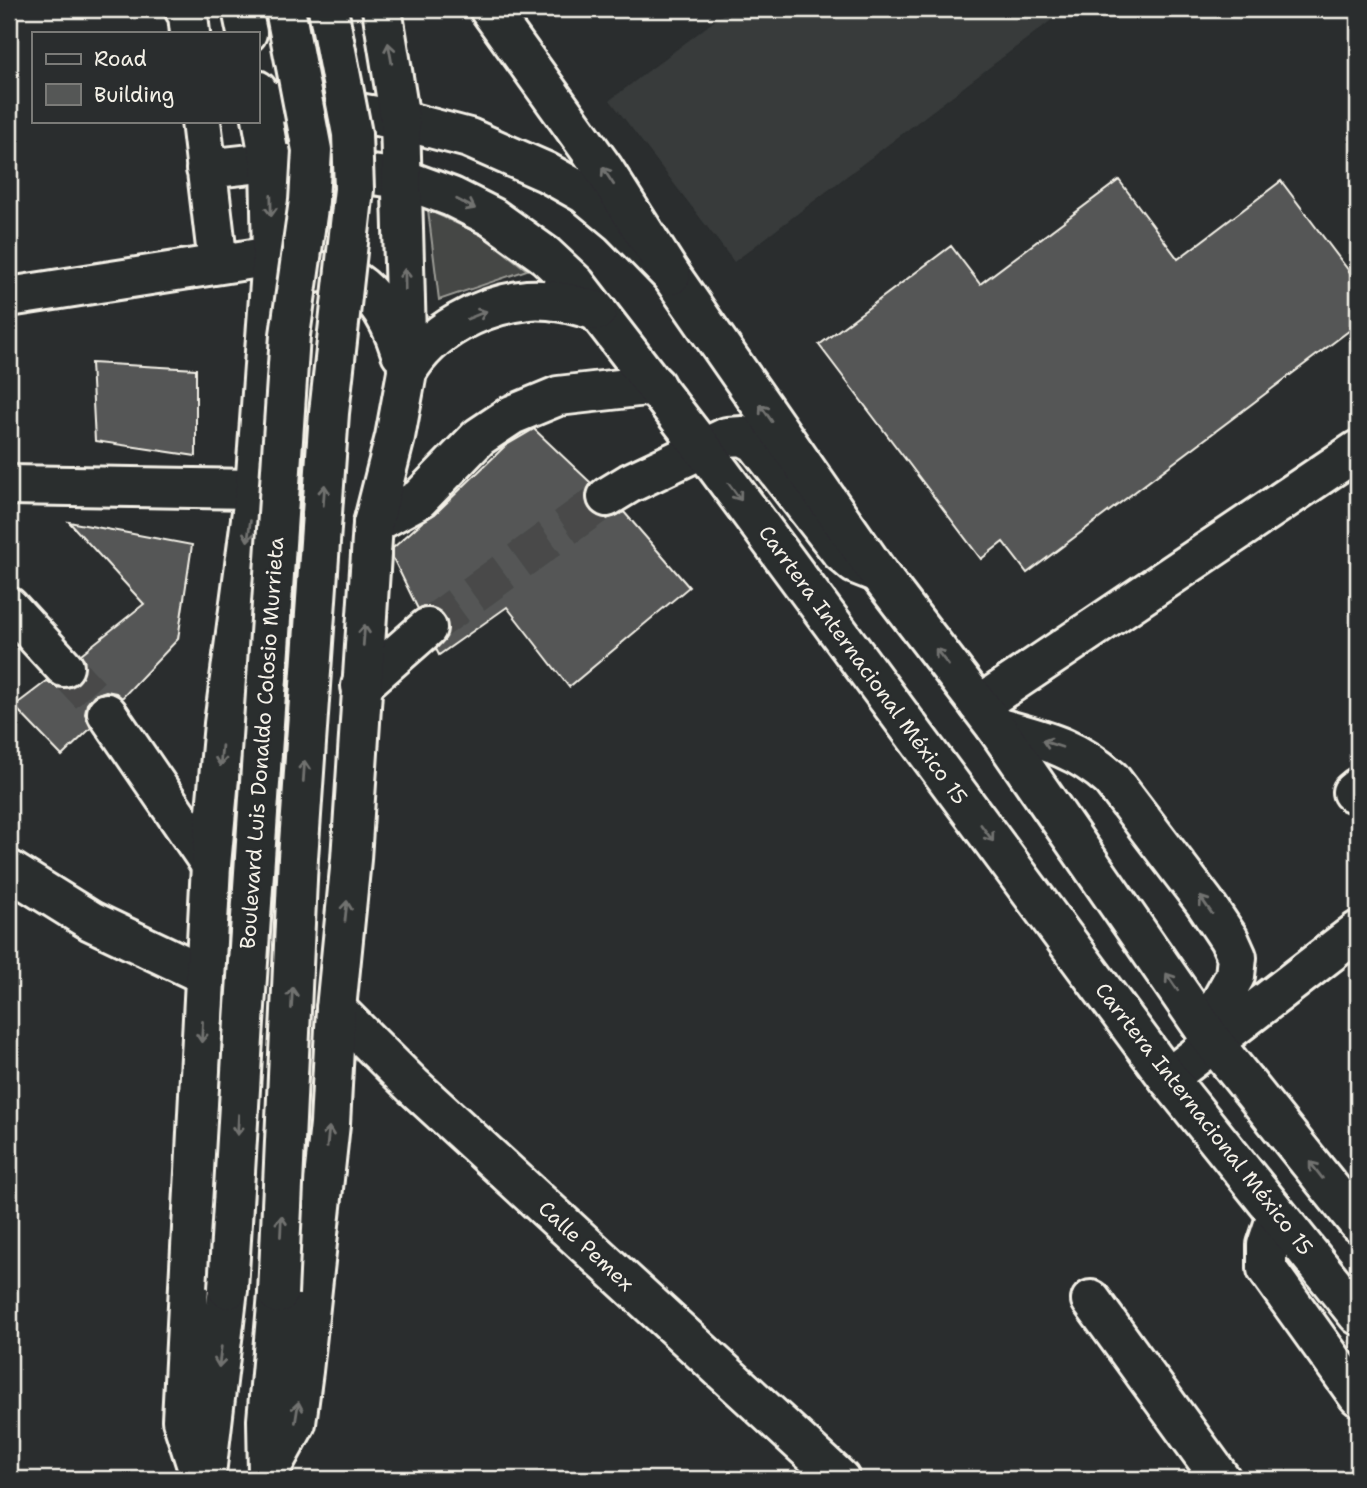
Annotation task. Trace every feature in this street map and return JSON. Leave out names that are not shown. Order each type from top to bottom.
[{"type":"main road","points":[[184,9],[188,15],[190,32]]},
{"type":"main road","points":[[242,9],[247,32]]},
{"type":"main road","name":"Boulevard Luis Donaldo Colosio Murrieta","points":[[203,1479],[228,1289],[290,335],[309,201],[312,150],[285,9]]},
{"type":"main road","name":"Boulevard Luis Donaldo Colosio Murrieta","points":[[268,1476],[267,1420],[278,1294],[298,858],[329,413],[354,189],[352,134],[328,9]]},
{"type":"main road","points":[[268,1476],[296,1423],[298,1410],[330,1124],[336,1009],[351,859],[373,523],[395,438],[407,372],[400,120],[382,9]]},
{"type":"main road","points":[[489,9],[603,168],[671,275],[878,573],[988,716],[1209,1037],[1358,1223]]},
{"type":"main road","points":[[259,97],[400,120],[469,138],[546,172],[585,194],[621,223],[671,275]]},
{"type":"main road","points":[[203,1479],[182,1420],[211,865],[224,724],[255,489],[272,256],[270,162],[259,102]]},
{"type":"main road","points":[[201,122],[218,264]]},
{"type":"main road","name":"Carrtera Internacional México 15","points":[[206,169],[270,162],[403,179],[452,197],[492,217],[545,254],[576,284],[704,450],[1168,1078],[1358,1315]]},
{"type":"main road","points":[[9,297],[272,256]]},
{"type":"main road","points":[[268,313],[276,296],[288,283],[309,272],[334,272],[356,280],[371,296],[394,331],[407,372]]},
{"type":"main road","points":[[407,372],[415,358],[441,333],[500,306],[529,300],[569,302],[597,311]]},
{"type":"main road","points":[[373,523],[419,499],[479,437],[512,415],[558,396],[655,385]]},
{"type":"main road","points":[[607,497],[630,483],[727,437],[743,436],[756,443],[841,552],[855,564],[878,573]]},
{"type":"main road","points":[[988,716],[1358,450]]},
{"type":"main road","points":[[9,485],[255,489]]},
{"type":"main road","points":[[9,607],[64,667]]},
{"type":"main road","points":[[361,686],[427,628]]},
{"type":"main road","points":[[107,713],[211,865]]},
{"type":"main road","points":[[988,716],[1073,751],[1093,763],[1111,779],[1205,903],[1229,939],[1237,957],[1235,976],[1209,1037]]},
{"type":"main road","points":[[9,870],[91,921],[205,975]]},
{"type":"main road","points":[[1168,1078],[1209,1037],[1358,931]]},
{"type":"main road","name":"Calle Pemex","points":[[336,1009],[413,1086],[840,1479]]},
{"type":"main road","points":[[1277,1215],[1267,1245],[1267,1269],[1358,1396]]},
{"type":"main road","points":[[1091,1300],[1222,1479]]},
{"type":"shaded area","points":[[730,9],[1066,9],[734,262],[610,100]]},
{"type":"shaded area","points":[[428,210],[482,235],[527,270],[439,300]]},
{"type":"building","points":[[1119,180],[1178,259],[1281,181],[1358,283],[1358,324],[1027,573],[1003,542],[981,559],[819,345],[951,246],[980,284]]},
{"type":"building","points":[[91,363],[196,369],[196,456],[95,441]]},
{"type":"building","points":[[534,429],[591,483],[585,497],[589,509],[596,516],[607,519],[624,512],[689,587],[569,687],[507,607],[439,655],[436,649],[447,636],[448,623],[444,614],[435,608],[423,606],[418,609],[393,558],[393,548],[435,514],[505,446]]},
{"type":"building","points":[[69,522],[192,545],[178,639],[122,698],[116,693],[106,691],[94,695],[87,704],[85,714],[91,728],[62,756],[14,706],[47,681],[58,688],[78,684],[85,673],[81,654],[144,604]]},
{"type":"tunnel","points":[[427,628],[607,497]]},
{"type":"tunnel","points":[[64,667],[107,713]]}]
